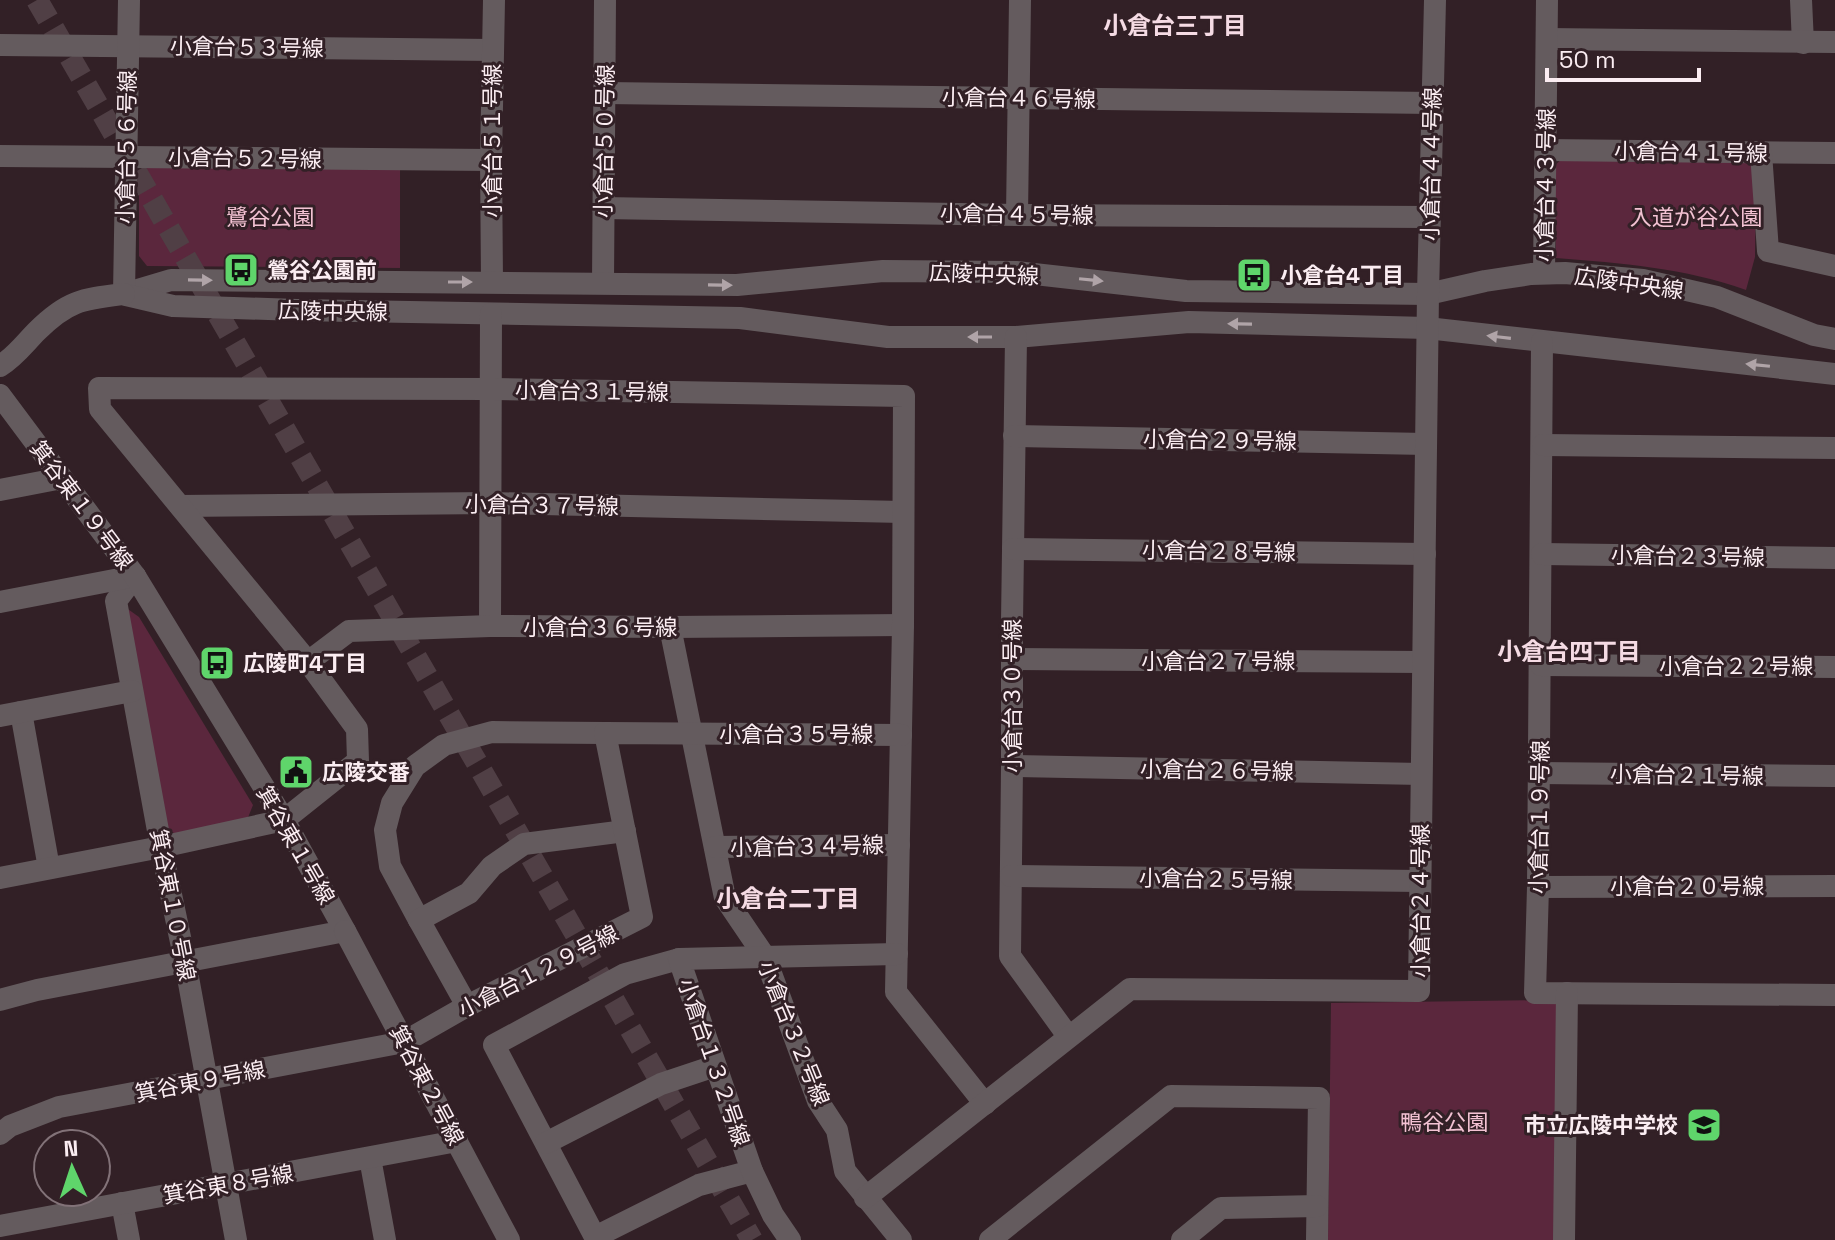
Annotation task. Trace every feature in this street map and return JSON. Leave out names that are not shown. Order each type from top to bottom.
[{"type":"street","name":"小倉台５６号線","points":[[124,294],[129,0]]},
{"type":"street","name":"小倉台５１号線","points":[[492,282],[494,0]]},
{"type":"street","name":"小倉台５０号線","points":[[603,283],[605,0]]},
{"type":"street","points":[[1017,215],[1020,0]]},
{"type":"street","name":"小倉台４４号線","points":[[1427,328],[1435,0]]},
{"type":"street","name":"小倉台４３号線","points":[[1544,273],[1547,0]]},
{"type":"street","points":[[1801,0],[1803,43]]},
{"type":"street","points":[[1547,39],[1835,42]]},
{"type":"street","name":"小倉台５３号線","points":[[0,45],[493,50]]},
{"type":"street","name":"小倉台４６号線","points":[[605,93],[1433,103]]},
{"type":"street","name":"小倉台４１号線","points":[[1546,150],[1835,153]]},
{"type":"street","points":[[1761,153],[1768,251],[1835,266]]},
{"type":"street","name":"小倉台５２号線","points":[[0,156],[491,160]]},
{"type":"street","name":"小倉台４５号線","points":[[603,208],[1017,215],[1430,217]]},
{"type":"street","name":"広陵中央線","points":[[0,366],[66,307],[85,299],[124,294],[171,280],[737,285],[883,271],[1016,272],[1186,291],[1428,294],[1485,281],[1565,273],[1643,280],[1717,297],[1814,335],[1835,339]]},
{"type":"street","name":"広陵中央線","points":[[124,294],[173,306],[740,318],[888,337],[1016,337],[1189,322],[1427,328],[1835,374]]},
{"type":"street","points":[[490,626],[491,314]]},
{"type":"street","name":"小倉台２４号線","points":[[865,1198],[1130,989],[1419,991],[1427,328]]},
{"type":"street","name":"小倉台３０号線","points":[[1016,337],[1010,956],[1068,1036]]},
{"type":"street","name":"小倉台１９号線","points":[[1542,342],[1541,665],[1535,993],[1835,995]]},
{"type":"street","name":"小倉台３１号線","points":[[284,820],[358,761],[357,729],[308,662],[100,409],[99,388],[492,389],[904,396],[896,992],[985,1104]]},
{"type":"street","name":"箕谷東１９号線","points":[[0,395],[135,576]]},
{"type":"street","name":"小倉台２９号線","points":[[1014,436],[1426,444]]},
{"type":"street","points":[[1543,445],[1835,448]]},
{"type":"street","points":[[0,490],[62,478]]},
{"type":"street","name":"小倉台３７号線","points":[[180,506],[491,503],[903,512]]},
{"type":"street","name":"小倉台２８号線","points":[[1013,549],[1425,554]]},
{"type":"street","name":"小倉台２３号線","points":[[1542,554],[1835,558]]},
{"type":"street","points":[[0,602],[135,576]]},
{"type":"street","name":"箕谷東１０号線","points":[[135,576],[116,601],[236,1240]]},
{"type":"street","name":"箕谷東１号線","points":[[0,1000],[37,990],[345,931],[284,820],[135,576]]},
{"type":"street","name":"小倉台３６号線","points":[[308,662],[349,631],[490,626],[903,625]]},
{"type":"street","name":"小倉台３２号線","points":[[670,627],[725,898],[765,957],[818,1101],[837,1130],[845,1171],[901,1240]]},
{"type":"street","name":"小倉台２７号線","points":[[1012,659],[1423,662]]},
{"type":"street","name":"小倉台２２号線","points":[[1541,665],[1835,667]]},
{"type":"street","points":[[49,868],[10,714],[132,691]]},
{"type":"street","points":[[467,1006],[390,866],[385,830],[392,803],[415,766],[444,745],[492,732],[692,733]]},
{"type":"street","name":"小倉台１２９号線","points":[[404,1042],[467,1006],[642,917],[605,733]]},
{"type":"street","name":"小倉台３５号線","points":[[692,733],[901,735]]},
{"type":"street","name":"小倉台２６号線","points":[[1012,766],[1421,774]]},
{"type":"street","name":"小倉台２１号線","points":[[1539,773],[1835,776]]},
{"type":"street","points":[[0,878],[284,820]]},
{"type":"street","points":[[419,920],[469,893],[492,866],[524,844],[625,831]]},
{"type":"street","name":"小倉台３４号線","points":[[715,847],[899,845]]},
{"type":"street","name":"小倉台２５号線","points":[[1011,876],[1420,881]]},
{"type":"street","name":"小倉台２０号線","points":[[1538,887],[1835,886]]},
{"type":"street","name":"箕谷東２号線","points":[[345,931],[509,1240]]},
{"type":"street","name":"小倉台１３２号線","points":[[790,1240],[773,1215],[752,1171],[679,959],[897,954]]},
{"type":"street","points":[[679,959],[625,974],[494,1045],[595,1237],[699,1185],[752,1171]]},
{"type":"street","points":[[1564,1240],[1567,993]]},
{"type":"street","name":"箕谷東９号線","points":[[0,1134],[10,1126],[59,1107],[404,1042]]},
{"type":"street","points":[[546,1143],[661,1084],[715,1066]]},
{"type":"street","points":[[990,1240],[1171,1096],[1319,1098],[1317,1240]]},
{"type":"street","name":"箕谷東８号線","points":[[0,1226],[457,1141]]},
{"type":"street","points":[[370,1158],[385,1240]]},
{"type":"street","points":[[122,1203],[129,1240]]},
{"type":"street","points":[[1182,1240],[1221,1208],[1317,1206]]},
{"type":"green space","name":"入道が谷公園","points":[[1563,158],[1745,159],[1756,171],[1755,257],[1746,290],[1700,276],[1556,258],[1554,166]]},
{"type":"green space","name":"鷺谷公園","points":[[149,166],[400,168],[400,268],[147,266],[139,256],[139,178]]},
{"type":"green space","points":[[125,607],[139,617],[253,805],[247,820],[175,834],[165,826]]},
{"type":"green space","name":"鴨谷公園","points":[[1552,1000],[1560,1004],[1557,1240],[1328,1240],[1331,1003]]},
{"type":"tunnel","points":[[37,0],[752,1240]]},
{"type":"place","name":"鶯谷公園前","points":[[241,270]]},
{"type":"place","name":"小倉台4丁目","points":[[1254,275]]},
{"type":"place","name":"広陵町4丁目","points":[[217,663]]},
{"type":"place","name":"広陵交番","points":[[296,772]]},
{"type":"place","name":"市立広陵中学校","points":[[1704,1125]]},
{"type":"district","name":"小倉台三丁目","points":[[1175,25]]},
{"type":"district","name":"小倉台四丁目","points":[[1569,651]]},
{"type":"district","name":"小倉台二丁目","points":[[788,898]]}]
